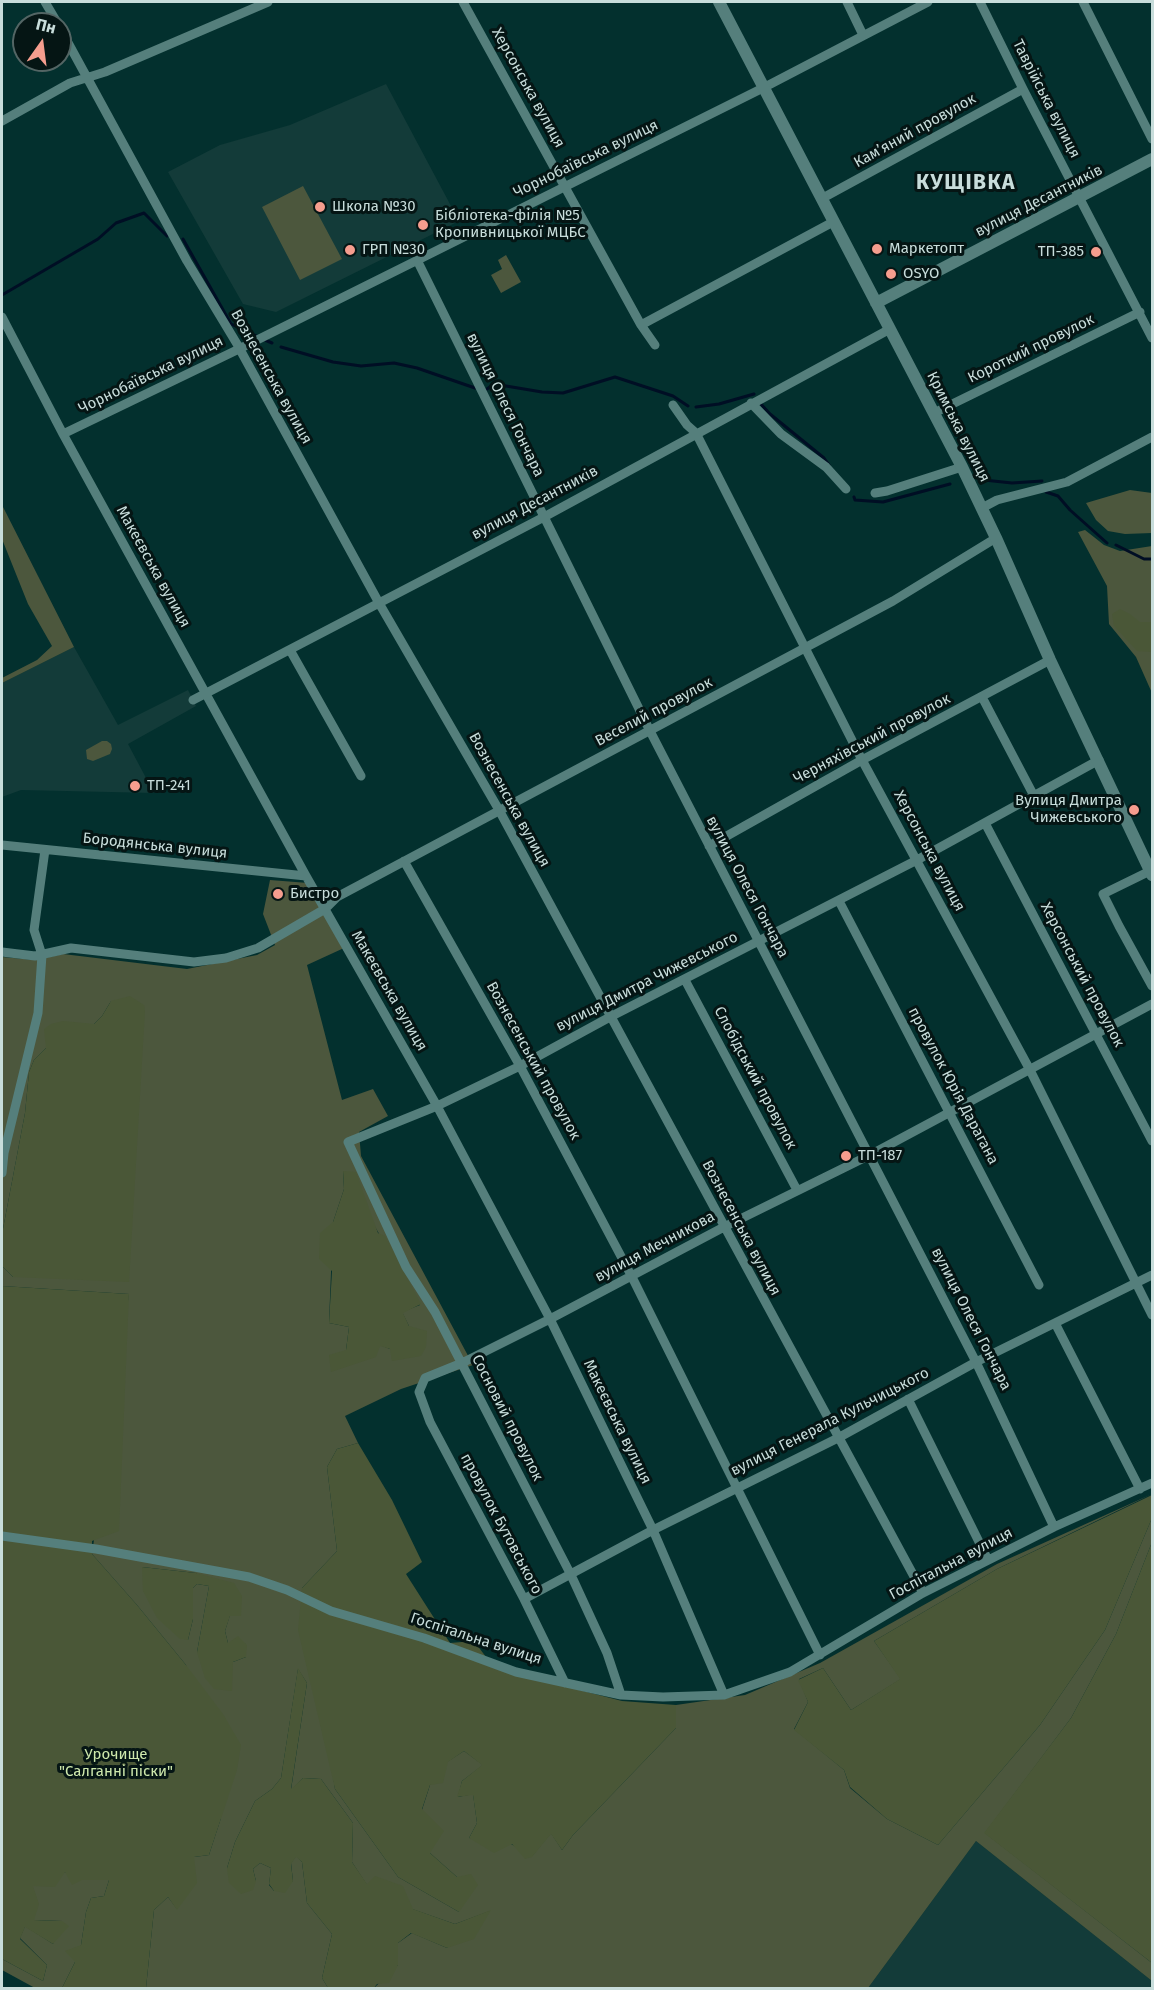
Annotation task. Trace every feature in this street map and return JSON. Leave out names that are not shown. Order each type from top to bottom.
[{"type":"street","points":[[2,121],[70,83],[268,2]]},
{"type":"street","name":"Херсонська вулиця","points":[[463,2],[640,325],[655,345]]},
{"type":"street","name":"Кримська вулиця","points":[[719,2],[962,467],[1151,873]]},
{"type":"street","points":[[847,2],[863,35]]},
{"type":"street","name":"Чорнобаївська вулиця","points":[[63,434],[763,88],[928,2]]},
{"type":"street","name":"Таврійська вулиця","points":[[980,2],[1152,338]]},
{"type":"street","points":[[1083,2],[1152,139]]},
{"type":"street","name":"Вознесенська вулиця","points":[[72,49],[379,603],[499,810],[923,1593]]},
{"type":"street","name":"Камʼяний провулок","points":[[821,199],[1023,89]]},
{"type":"street","name":"вулиця Десантників","points":[[876,303],[1152,159]]},
{"type":"street","points":[[640,325],[833,222]]},
{"type":"street","name":"вулиця Олеся Гончара","points":[[417,260],[650,731],[976,1362],[1054,1527]]},
{"type":"street","name":"Короткий провулок","points":[[934,413],[1140,312]]},
{"type":"street","name":"Макеєвська вулиця","points":[[2,317],[63,434],[306,876],[437,1106],[550,1319],[653,1530],[724,1695]]},
{"type":"street","name":"вулиця Десантників","points":[[193,700],[544,517],[890,328]]},
{"type":"street","points":[[752,403],[781,434],[826,467],[846,489]]},
{"type":"street","name":"Херсонська вулиця","points":[[673,405],[687,425],[696,433],[862,760],[1030,1070],[1152,1315]]},
{"type":"street","points":[[982,508],[997,500],[1067,482],[1152,437]]},
{"type":"street","points":[[875,493],[887,492],[962,467]]},
{"type":"street","name":"Веселий провулок","points":[[2,952],[35,956],[71,948],[194,962],[226,958],[258,948],[325,909],[337,897],[893,601],[996,538]]},
{"type":"street","points":[[290,650],[361,776]]},
{"type":"street","name":"Черняхівський провулок","points":[[709,846],[862,760],[1050,660]]},
{"type":"street","points":[[982,697],[1034,796]]},
{"type":"street","name":"вулиця Дмитра Чижевського","points":[[356,1161],[348,1142],[437,1106],[520,1066],[610,1017],[917,861],[1099,760]]},
{"type":"street","name":"Херсонський провулок","points":[[985,823],[1152,1141]]},
{"type":"street","name":"Бородянська вулиця","points":[[2,845],[306,876]]},
{"type":"street","points":[[2,1173],[4,1153],[38,1013],[42,954],[34,930],[45,850]]},
{"type":"street","name":"Вознесенський провулок","points":[[404,861],[520,1066],[632,1276],[820,1655]]},
{"type":"street","points":[[1151,873],[1103,894],[1152,986]]},
{"type":"street","name":"провулок Юрія Дарагана","points":[[839,901],[1039,1285]]},
{"type":"street","name":"Слобідський провулок","points":[[686,980],[797,1190]]},
{"type":"street","name":"вулиця Мечникова","points":[[425,1378],[462,1363],[550,1319],[724,1227],[951,1114],[1152,1004]]},
{"type":"street","name":"Сосновий провулок","points":[[356,1161],[406,1267],[435,1312],[571,1575],[607,1653],[621,1695]]},
{"type":"street","name":"вулиця Генерала Кульчицького","points":[[524,1599],[738,1486],[838,1438],[976,1362],[1152,1275]]},
{"type":"street","points":[[1055,1323],[1140,1489]]},
{"type":"street","name":"провулок Бутовського","points":[[425,1378],[419,1392],[430,1422],[524,1599],[565,1683]]},
{"type":"street","points":[[908,1399],[988,1560]]},
{"type":"street","name":"Госпітальна вулиця","points":[[2,1536],[96,1549],[249,1577],[287,1590],[331,1611],[424,1638],[516,1672],[565,1683],[621,1695],[663,1697],[724,1695],[790,1672],[923,1593],[1054,1527],[1152,1483]]},
{"type":"shaded area","name":"Школа №30","points":[[386,84],[459,221],[276,312],[243,304],[168,172],[220,145],[290,125]]},
{"type":"shaded area","points":[[74,647],[118,725],[188,690],[196,706],[128,744],[154,793],[21,790],[2,797],[2,683]]},
{"type":"shaded area","points":[[976,1841],[1152,1981],[1152,1988],[868,1988]]},
{"type":"green space","points":[[303,186],[342,259],[300,280],[262,207]]},
{"type":"green space","points":[[506,255],[521,282],[501,293],[491,275],[502,269],[498,260]]},
{"type":"green space","points":[[1130,490],[1152,493],[1152,533],[1125,534],[1108,531],[1096,520],[1086,503]]},
{"type":"green space","points":[[2,505],[74,647],[2,683],[2,678],[37,660],[52,646],[28,604],[2,539]]},
{"type":"green space","points":[[1085,530],[1104,545],[1120,551],[1152,546],[1152,693],[1136,657],[1109,624],[1107,586],[1078,532]]},
{"type":"green space","points":[[1120,609],[1140,622],[1152,622],[1152,652],[1137,651],[1114,626],[1112,614]]},
{"type":"green space","points":[[102,741],[111,744],[110,754],[93,761],[87,759],[86,750]]},
{"type":"green space","points":[[270,880],[308,883],[344,948],[307,965],[342,1100],[373,1089],[388,1116],[359,1132],[361,1156],[473,1365],[401,1389],[345,1416],[358,1443],[337,1449],[327,1467],[337,1551],[302,1588],[335,1789],[398,1877],[459,1912],[457,1877],[430,1853],[422,1810],[430,1785],[447,1762],[464,1751],[483,1765],[462,1781],[458,1797],[473,1794],[477,1823],[469,1838],[511,1844],[532,1856],[551,1833],[562,1850],[573,1835],[676,1728],[676,1705],[745,1695],[820,1663],[997,1564],[1152,1494],[997,1569],[874,1641],[901,1679],[851,1710],[823,1668],[799,1679],[808,1702],[794,1729],[844,1770],[850,1788],[887,1819],[938,1845],[1040,1725],[1105,1630],[1152,1518],[1152,1542],[1116,1634],[1071,1718],[985,1833],[1152,1963],[1152,1981],[976,1841],[868,1988],[374,1988],[398,1965],[398,1943],[412,1933],[447,1948],[490,1911],[455,1924],[412,1909],[367,1885],[352,1862],[353,1823],[321,1779],[303,1778],[291,1790],[307,1683],[298,1669],[281,1778],[272,1789],[255,1801],[235,1842],[227,1868],[256,1881],[253,1869],[260,1863],[271,1868],[269,1885],[274,1891],[293,1881],[291,1863],[296,1856],[302,1862],[307,1903],[332,1934],[322,1978],[328,1988],[146,1988],[154,1910],[168,1897],[177,1909],[194,1857],[209,1855],[221,1818],[186,1665],[92,1554],[129,1294],[2,1286],[2,1266],[13,1277],[111,1001],[94,1024],[84,1024],[46,1040],[46,1048],[34,1060],[29,1072],[25,1113],[2,1234],[2,957],[35,960],[63,954],[187,969],[257,955],[275,945],[263,914]],"holes":[[[343,1171],[420,1305],[402,1312],[409,1326],[390,1349],[380,1345],[346,1350],[349,1327],[329,1323],[333,1222],[344,1189]],[[142,1567],[196,1573],[241,1616],[230,1615],[225,1631],[228,1643],[246,1644],[246,1657],[233,1662],[197,1652],[209,1586],[197,1584],[193,1588],[193,1619],[188,1640]]]},
{"type":"green space","points":[[130,996],[144,1005],[145,1011],[129,1282],[13,1277],[2,1266],[2,1234],[25,1113],[29,1072],[34,1060],[46,1048],[44,1029],[51,1024],[63,1021],[94,1024],[111,1001]]},
{"type":"green space","points":[[343,1171],[356,1172],[378,1233],[385,1236],[421,1304],[403,1313],[409,1326],[427,1331],[426,1347],[421,1356],[392,1361],[390,1349],[380,1346],[376,1357],[331,1372],[329,1355],[346,1350],[349,1327],[329,1323],[332,1271],[319,1259],[320,1233],[333,1222],[344,1189]]},
{"type":"green space","name":"Урочище \"Салганні піски\"","points":[[2,1286],[129,1294],[119,1531],[92,1541],[92,1554],[186,1665],[223,1714],[241,1745],[237,1770],[209,1855],[194,1857],[197,1883],[177,1910],[168,1897],[154,1910],[146,1988],[62,1988],[75,1962],[65,1951],[81,1945],[86,1912],[91,1898],[104,1896],[109,1880],[82,1880],[72,1885],[65,1872],[55,1887],[33,1886],[39,1904],[34,1920],[62,1921],[69,1926],[53,1944],[25,1927],[20,1939],[47,1965],[43,1981],[2,1959]]},
{"type":"green space","points":[[358,1443],[392,1500],[422,1562],[406,1574],[450,1643],[474,1641],[486,1657],[560,1685],[622,1701],[676,1705],[676,1728],[573,1835],[562,1850],[551,1834],[532,1857],[525,1859],[512,1844],[494,1853],[469,1838],[477,1823],[473,1795],[457,1797],[462,1781],[482,1765],[464,1751],[448,1762],[443,1783],[430,1785],[422,1809],[444,1831],[430,1853],[457,1877],[471,1874],[478,1885],[459,1912],[398,1877],[335,1789],[298,1630],[302,1588],[337,1551],[327,1467],[337,1449]]},
{"type":"green space","points":[[1152,1495],[1152,1518],[1105,1630],[1040,1725],[938,1845],[887,1819],[850,1787],[844,1770],[794,1730],[808,1702],[798,1680],[823,1668],[851,1710],[900,1679],[874,1641],[997,1569]]},
{"type":"green space","points":[[1152,1542],[1152,1963],[984,1833],[1071,1718],[1116,1634]]},
{"type":"green space","points":[[142,1567],[196,1573],[234,1583],[242,1596],[241,1616],[230,1616],[225,1631],[228,1643],[238,1636],[247,1645],[246,1657],[233,1662],[232,1691],[214,1689],[205,1678],[197,1652],[209,1586],[197,1584],[193,1588],[193,1619],[188,1640],[180,1639],[157,1618],[143,1591]]},
{"type":"green space","points":[[298,1668],[307,1683],[291,1789],[303,1778],[321,1779],[353,1823],[352,1862],[367,1884],[375,1876],[403,1886],[413,1909],[455,1924],[491,1910],[474,1939],[447,1948],[411,1933],[398,1943],[398,1965],[389,1983],[377,1984],[374,1988],[328,1988],[322,1978],[332,1934],[307,1903],[302,1862],[296,1857],[291,1864],[293,1881],[285,1893],[274,1891],[269,1884],[271,1868],[260,1863],[253,1869],[256,1881],[253,1890],[241,1894],[229,1883],[227,1868],[235,1842],[255,1801],[272,1789],[281,1778]]},
{"type":"green space","points":[[65,1872],[82,1880],[109,1880],[104,1896],[91,1898],[86,1912],[81,1945],[62,1988],[35,1988],[2,1970],[2,1959],[43,1981],[47,1965],[20,1938],[25,1926],[53,1944],[62,1921],[34,1920],[32,1886]]},
{"type":"waterway","points":[[2,295],[98,239],[116,223],[144,213],[167,236]]},
{"type":"waterway","points":[[183,239],[231,324],[242,329]]},
{"type":"waterway","points":[[249,333],[256,336]]},
{"type":"waterway","points":[[265,340],[272,343]]},
{"type":"waterway","points":[[281,347],[333,362],[361,366],[394,363],[417,368],[475,388]]},
{"type":"waterway","points":[[487,389],[494,384],[563,393],[615,377],[673,396],[688,406]]},
{"type":"waterway","points":[[696,407],[719,404],[754,394]]},
{"type":"waterway","points":[[759,402],[770,414],[824,458],[829,465]]},
{"type":"waterway","points":[[984,480],[1012,483],[1042,481]]},
{"type":"waterway","points":[[854,497],[855,500],[883,502],[950,484]]},
{"type":"waterway","points":[[1046,492],[1058,496],[1107,543]]},
{"type":"waterway","points":[[1116,545],[1144,559],[1152,559]]},
{"type":"place","name":"Школа №30","points":[[320,207]]},
{"type":"place","name":"Бібліотека-філія №5 Кропивницької МЦБС","points":[[423,225]]},
{"type":"place","name":"Маркетопт","points":[[877,249]]},
{"type":"place","name":"ГРП №30","points":[[350,250]]},
{"type":"place","name":"ТП-385","points":[[1096,252]]},
{"type":"place","name":"OSYO","points":[[891,274]]},
{"type":"place","name":"ТП-241","points":[[135,786]]},
{"type":"place","name":"Вулиця Дмитра Чижевського","points":[[1134,810]]},
{"type":"place","name":"Бистро","points":[[278,894]]},
{"type":"place","name":"ТП-187","points":[[846,1156]]},
{"type":"district","name":"КУЩІВКА","points":[[966,183]]}]
